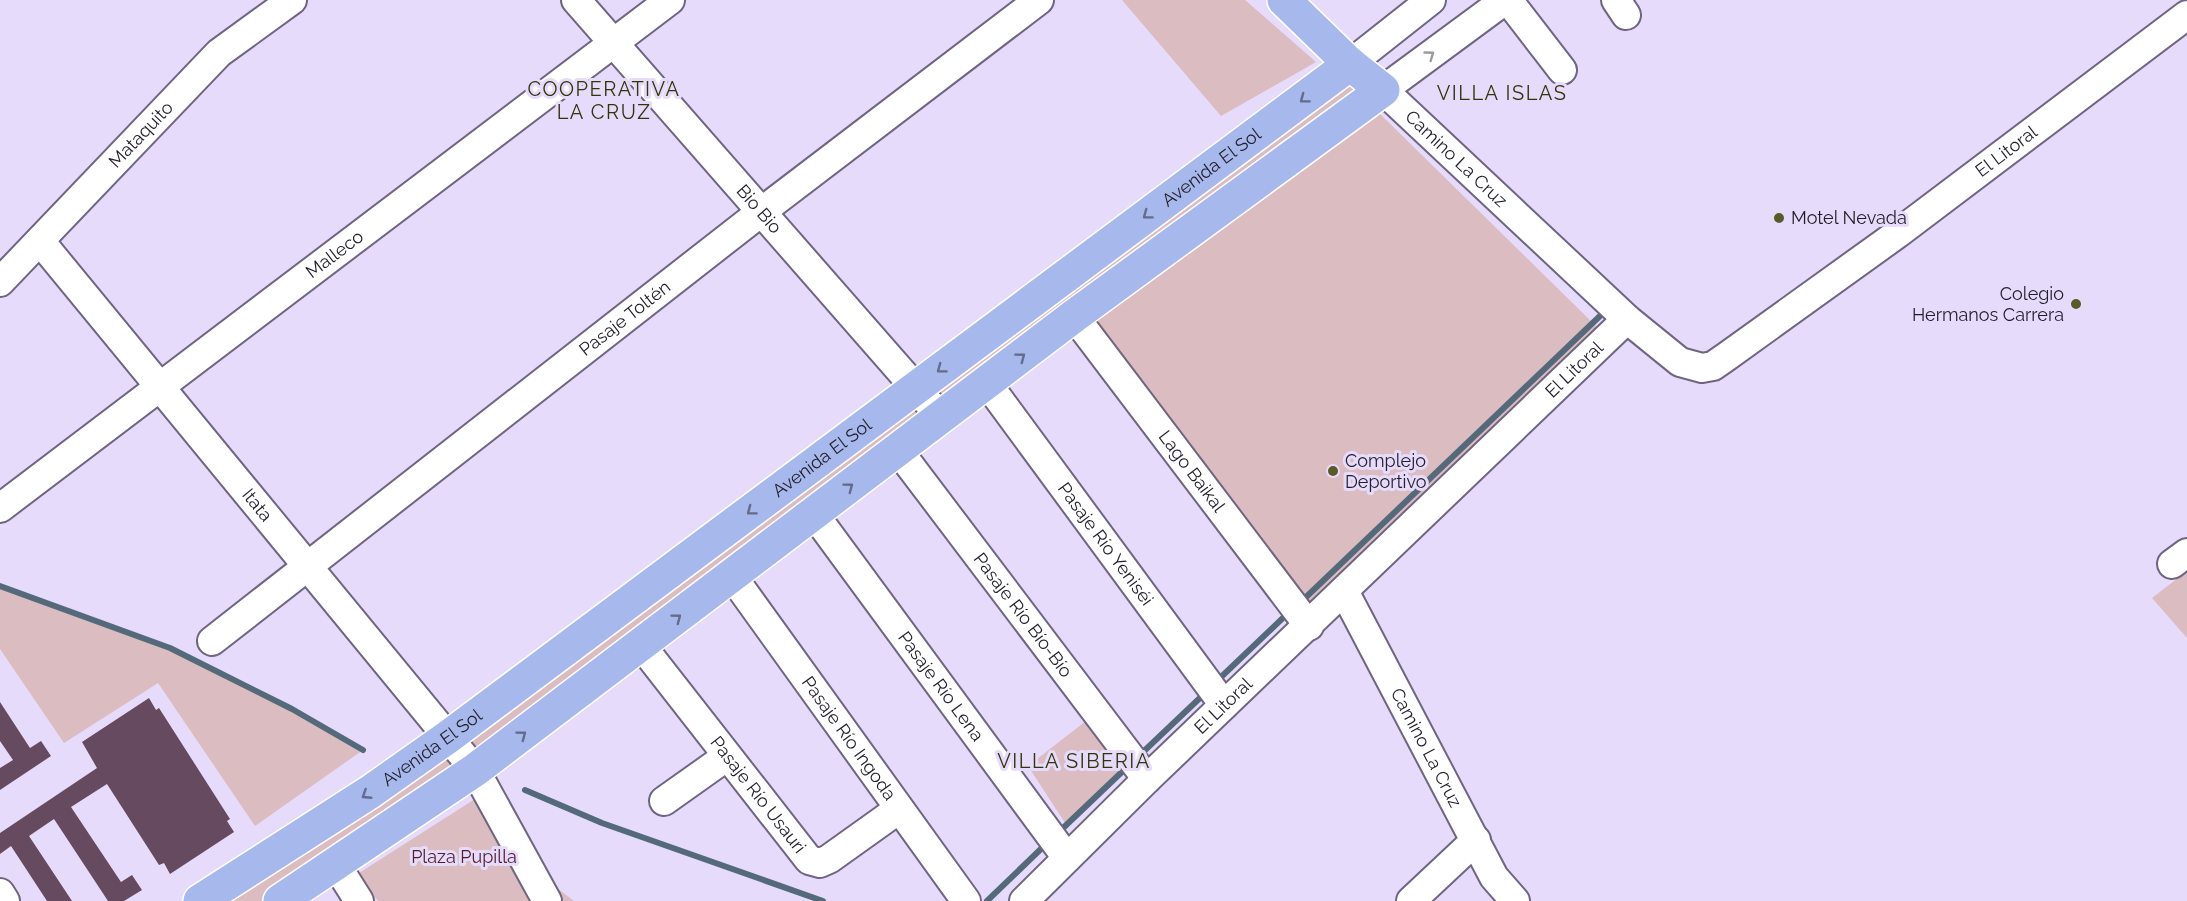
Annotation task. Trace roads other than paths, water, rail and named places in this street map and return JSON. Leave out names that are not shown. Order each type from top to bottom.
[{"type":"main road","name":"Camino La Cruz","points":[[1284,0],[1350,64],[1383,90]]},
{"type":"main road","name":"Avenida El Sol","points":[[200,901],[370,792],[448,737],[1350,64]]},
{"type":"main road","points":[[280,901],[475,770],[1074,316],[1383,90]]},
{"type":"street","name":"Mataquito","points":[[0,282],[219,53],[292,0]]},
{"type":"street","name":"Bio Bio","points":[[576,0],[941,417]]},
{"type":"street","name":"Malleco","points":[[0,508],[670,0]]},
{"type":"street","name":"Pasaje Toltén","points":[[212,641],[761,212],[1039,0]]},
{"type":"street","name":"Avenida El Sol","points":[[1350,64],[1431,0]]},
{"type":"street","points":[[1383,90],[1507,0],[1562,70]]},
{"type":"street","name":"El Litoral","points":[[1024,901],[1147,779],[1309,626],[1627,318],[1680,362],[1691,367],[1713,366],[2183,26]]},
{"type":"street","name":"Camino La Cruz","points":[[1383,90],[1627,318]]},
{"type":"street","name":"Itata","points":[[40,241],[475,770],[547,901]]},
{"type":"street","name":"Lago Baikal","points":[[1074,316],[1309,626]]},
{"type":"street","name":"Pasaje Río Yeniséi","points":[[987,383],[1224,705]]},
{"type":"street","name":"Pasaje Río Bío-Bío","points":[[898,450],[1147,779]]},
{"type":"street","name":"Pasaje Río Lena","points":[[814,514],[1068,858]]},
{"type":"street","name":"Pasaje Río Ingoda","points":[[732,576],[966,901]]},
{"type":"street","name":"Camino La Cruz","points":[[1344,591],[1494,878],[1515,901]]},
{"type":"street","name":"Pasaje Río Usauri","points":[[640,645],[809,860],[820,863],[829,859],[899,809]]},
{"type":"street","points":[[664,801],[726,757]]},
{"type":"street","points":[[1411,901],[1476,840]]},
{"type":"street","points":[[335,863],[359,901]]},
{"type":"street","points":[[0,893],[5,901]]},
{"type":"waterway","points":[[1303,600],[1601,315]]},
{"type":"waterway","points":[[0,586],[170,648],[292,709],[363,750]]},
{"type":"waterway","points":[[1219,679],[1286,615]]},
{"type":"waterway","points":[[1142,753],[1202,696]]},
{"type":"waterway","points":[[1061,830],[1125,769]]},
{"type":"waterway","points":[[525,790],[602,823],[823,901]]},
{"type":"waterway","points":[[987,901],[1044,846]]},
{"type":"place","name":"Motel Nevada","points":[[1779,218]]},
{"type":"place","name":"Colegio Hermanos Carrera","points":[[2076,304]]},
{"type":"place","name":"Complejo Deportivo","points":[[1333,471]]},
{"type":"district","name":"VILLA ISLAS","points":[[1502,93]]},
{"type":"district","name":"COOPERATIVA LA CRUZ","points":[[604,100]]},
{"type":"district","name":"VILLA SIBERIA","points":[[1074,761]]},
{"type":"park label","name":"Plaza Pupilla","points":[[464,857]]}]
